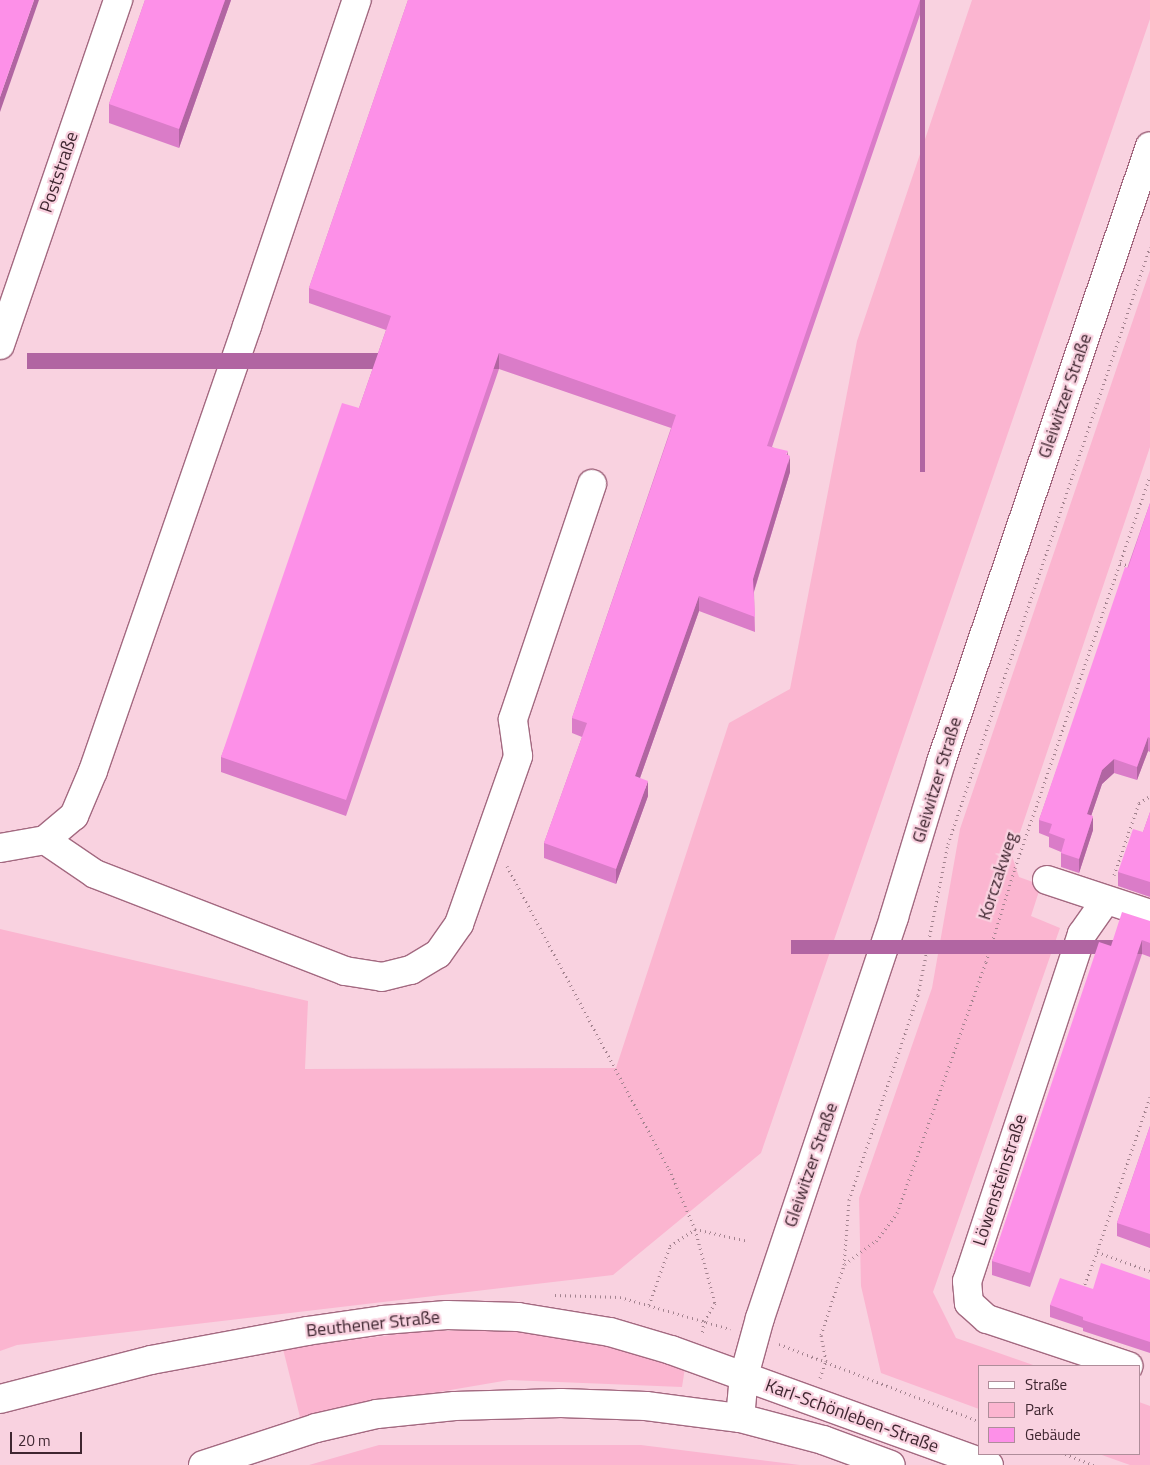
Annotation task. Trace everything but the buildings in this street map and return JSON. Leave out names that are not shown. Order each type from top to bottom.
[{"type":"main road","name":"Poststraße","points":[[0,344],[118,0]]},
{"type":"main road","points":[[0,848],[45,840],[74,816],[93,771],[357,0]]},
{"type":"main road","name":"Gleiwitzer Straße","points":[[740,1418],[744,1376],[757,1327],[894,917],[941,762],[1150,146]]},
{"type":"main road","points":[[45,840],[95,874],[345,971],[382,977],[411,970],[438,954],[459,924],[518,756],[513,719],[592,484]]},
{"type":"main road","points":[[1047,880],[1150,914]]},
{"type":"main road","name":"Löwensteinstraße","points":[[1106,900],[1082,934],[967,1282],[969,1303],[987,1319],[1125,1365]]},
{"type":"main road","name":"Beuthener Straße","points":[[0,1399],[85,1376],[218,1346],[383,1320],[447,1315],[518,1317],[610,1332],[700,1359],[744,1376]]},
{"type":"main road","name":"Karl-Schönleben-Straße","points":[[744,1376],[989,1465]]},
{"type":"main road","points":[[203,1465],[333,1423],[377,1414],[433,1407],[581,1403],[673,1409],[740,1418]]},
{"type":"main road","name":"Karl-Schönleben-Straße","points":[[740,1418],[824,1440],[891,1465]]},
{"type":"path","points":[[812,1402],[826,1361],[820,1335],[844,1265],[849,1200],[918,995],[948,844],[1150,247]]},
{"type":"path","name":"Korczakweg","points":[[844,1265],[876,1241],[897,1213],[986,962],[1014,868],[1150,477]]},
{"type":"path","points":[[1120,563],[1135,568]]},
{"type":"path","points":[[1106,900],[1139,803],[1150,796]]},
{"type":"path","points":[[491,836],[669,1169],[695,1229],[715,1303],[704,1321]]},
{"type":"path","points":[[1079,1298],[1097,1252],[1150,1097]]},
{"type":"path","points":[[649,1305],[670,1246],[695,1229],[748,1241]]},
{"type":"path","points":[[1097,1252],[1150,1271]]},
{"type":"path","points":[[845,1369],[978,1421]]},
{"type":"path","points":[[1068,1455],[1094,1465]]},
{"type":"green space","points":[[972,0],[1150,0],[1150,19],[761,1153],[613,1275],[17,1345],[0,1351],[0,929],[308,1001],[305,1069],[616,1068],[729,723],[790,689],[857,341]]},
{"type":"green space","points":[[1150,270],[1150,447],[1012,856],[1019,877],[1041,885],[1031,916],[1060,928],[933,1292],[956,1338],[1033,1365],[978,1365],[978,1409],[881,1373],[861,1286],[859,1198],[932,988],[960,829]]},
{"type":"green space","points":[[515,1330],[600,1342],[685,1368],[682,1387],[509,1380],[433,1393],[301,1421],[283,1349],[422,1331]]},
{"type":"green space","points":[[1140,1402],[1150,1406],[1150,1465],[1130,1465],[1102,1455],[1140,1455]]},
{"type":"green space","points":[[379,1445],[641,1445],[800,1465],[309,1465]]}]
